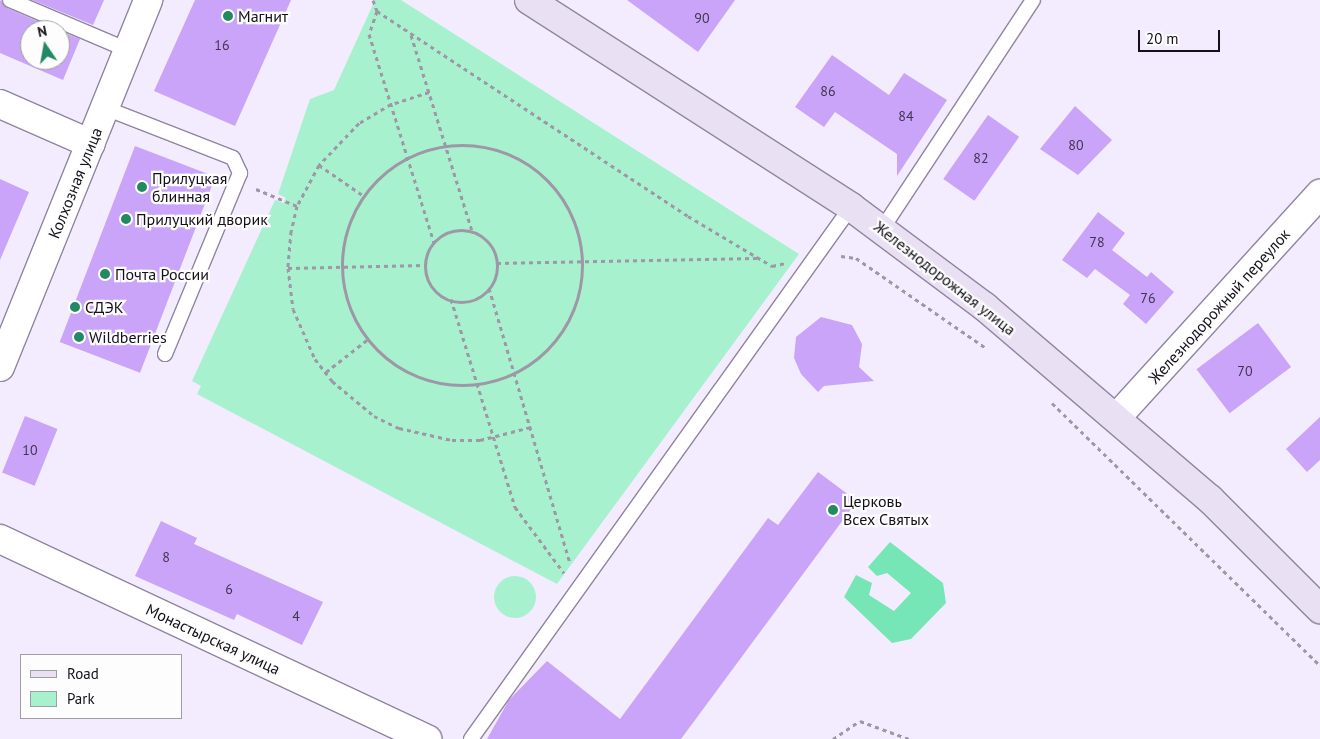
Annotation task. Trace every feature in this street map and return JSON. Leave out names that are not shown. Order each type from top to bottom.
[{"type":"street","name":"Колхозная улица","points":[[0,366],[148,0]]},
{"type":"street","name":"Железнодорожная улица","points":[[529,0],[882,229],[1117,417],[1210,499],[1320,609]]},
{"type":"street","points":[[0,104],[91,144]]},
{"type":"street","name":"Железнодорожный переулок","points":[[1117,417],[1320,194]]},
{"type":"street","name":"Монастырская улица","points":[[0,539],[427,739]]},
{"type":"lane","points":[[10,0],[128,50]]},
{"type":"lane","points":[[882,229],[1033,0]]},
{"type":"lane","points":[[105,108],[233,158],[240,173],[165,354]]},
{"type":"lane","points":[[471,739],[822,253],[851,208]]},
{"type":"path","points":[[372,0],[377,11],[411,34],[772,266]]},
{"type":"path","points":[[377,11],[369,34],[434,243]]},
{"type":"path","points":[[411,34],[472,231]]},
{"type":"path","points":[[429,92],[391,104],[359,123],[319,165],[297,206],[288,268],[302,335],[326,372],[352,400],[399,428],[452,440],[493,438],[531,427]]},
{"type":"path","points":[[467,145],[502,152],[544,178],[570,212],[582,262],[579,295],[560,335],[545,352],[515,372],[477,384],[421,378],[389,360],[368,340],[346,299],[342,267],[346,231],[364,196],[384,174],[408,158],[445,146],[467,145]]},
{"type":"path","points":[[319,165],[364,196]]},
{"type":"path","points":[[489,288],[468,301],[451,300],[434,289],[426,265],[434,243],[451,231],[472,231],[487,240],[497,263],[489,288],[577,590]]},
{"type":"path","points":[[822,253],[856,258],[991,351]]},
{"type":"path","points":[[497,263],[757,258]]},
{"type":"path","points":[[288,268],[426,265]]},
{"type":"path","points":[[451,300],[515,507],[577,590]]},
{"type":"path","points":[[326,372],[368,340]]},
{"type":"path","points":[[1050,402],[1320,665]]},
{"type":"path","points":[[834,739],[860,720],[909,739]]},
{"type":"green space","points":[[375,0],[401,0],[799,254],[557,584],[197,394],[201,386],[192,381],[275,200],[283,203],[286,198],[278,194],[310,99],[334,90]]},
{"type":"green space","points":[[515,576],[530,582],[536,597],[530,612],[515,618],[500,612],[494,597],[500,582]]},
{"type":"shaded area","points":[[890,542],[943,583],[946,603],[911,639],[892,643],[844,597],[856,575],[872,583],[869,595],[894,611],[911,593],[887,573],[877,576],[868,567]]},
{"type":"building","points":[[0,0],[7,8],[35,20],[20,20],[20,62],[0,53]]},
{"type":"building","points":[[32,0],[104,0],[93,25]]},
{"type":"building","points":[[195,0],[291,0],[235,126],[154,91]]},
{"type":"building","points":[[627,0],[735,0],[698,52]]},
{"type":"building","points":[[70,35],[80,39],[70,63]]},
{"type":"building","points":[[832,55],[889,95],[904,73],[947,100],[897,176],[897,154],[835,112],[824,127],[795,107]]},
{"type":"building","points":[[40,70],[67,70],[63,80]]},
{"type":"building","points":[[1075,106],[1112,140],[1078,175],[1040,149]]},
{"type":"building","points":[[988,115],[1019,137],[974,201],[943,179]]},
{"type":"building","points":[[135,146],[215,177],[140,373],[60,342]]},
{"type":"building","points":[[0,179],[29,192],[0,260]]},
{"type":"building","points":[[1098,212],[1125,233],[1112,250],[1147,277],[1151,272],[1174,292],[1146,324],[1123,304],[1130,295],[1095,269],[1087,278],[1062,260]]},
{"type":"building","points":[[821,317],[852,325],[862,344],[859,367],[874,381],[824,386],[818,392],[801,374],[794,358],[796,337]]},
{"type":"building","points":[[1258,323],[1291,367],[1230,413],[1197,369]]},
{"type":"building","points":[[25,416],[57,429],[35,486],[2,473]]},
{"type":"building","points":[[1320,417],[1320,460],[1307,472],[1286,449]]},
{"type":"building","points":[[818,472],[857,501],[681,739],[487,739],[509,700],[547,661],[620,719],[768,518],[778,525]]},
{"type":"building","points":[[161,521],[197,538],[194,544],[323,602],[302,645],[237,614],[234,620],[135,576]]},
{"type":"place","name":"Магнит","points":[[228,16]]},
{"type":"place","name":"Прилуцкая блинная","points":[[142,187]]},
{"type":"place","name":"Прилуцкий дворик","points":[[126,219]]},
{"type":"place","name":"Почта России","points":[[105,274]]},
{"type":"place","name":"СДЭК","points":[[75,307]]},
{"type":"place","name":"Wildberries","points":[[79,337]]},
{"type":"place","name":"Церковь Всех Святых","points":[[833,510]]}]
